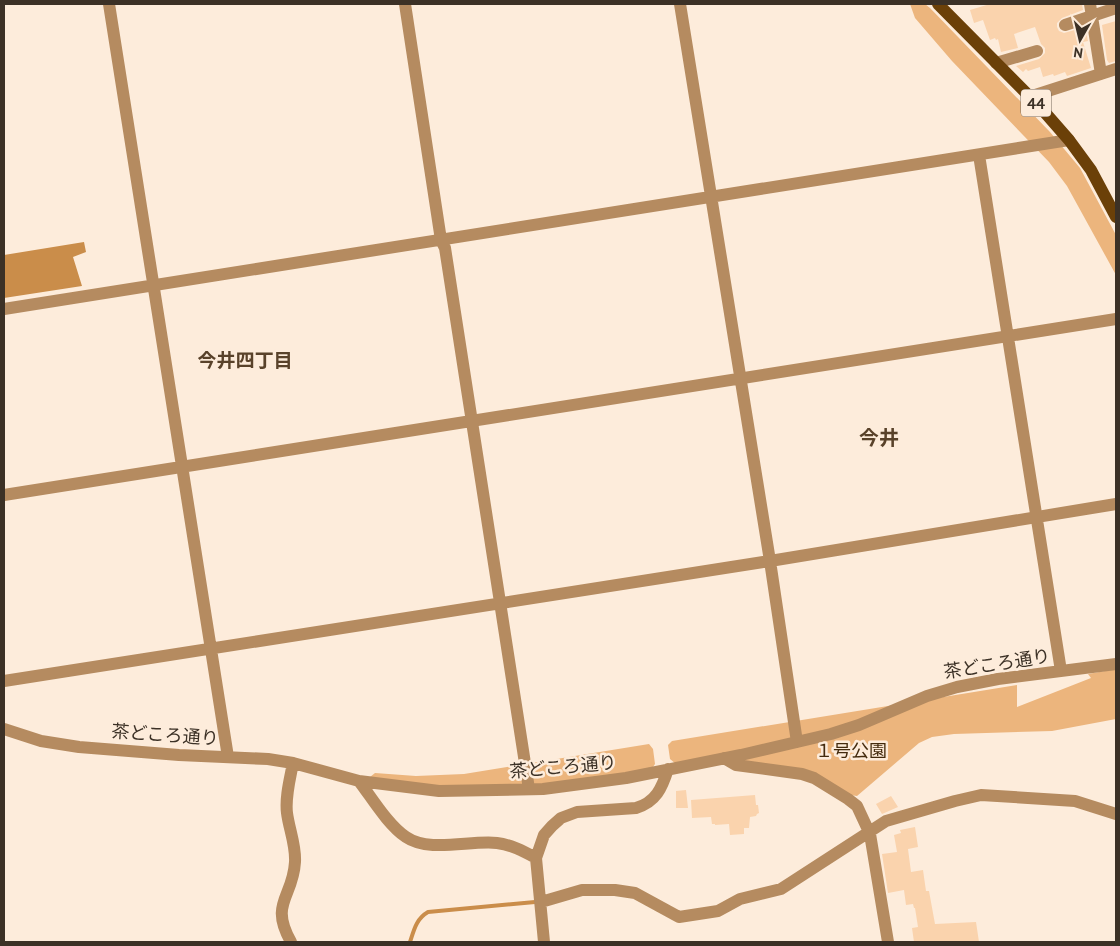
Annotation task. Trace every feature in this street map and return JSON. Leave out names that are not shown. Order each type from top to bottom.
[{"type":"main road","name":"44","points":[[938,4],[1041,108],[1069,140],[1091,170],[1115,212]]},
{"type":"street","points":[[109,4],[228,757]]},
{"type":"street","points":[[405,4],[529,789]]},
{"type":"street","points":[[680,4],[770,560],[797,742]]},
{"type":"street","points":[[1066,25],[1091,10],[1116,8]]},
{"type":"street","points":[[1091,10],[1101,74]]},
{"type":"street","points":[[996,64],[1037,51]]},
{"type":"street","points":[[1029,97],[1116,69]]},
{"type":"street","points":[[4,309],[1069,140]]},
{"type":"street","points":[[979,155],[1061,671]]},
{"type":"street","points":[[4,496],[1116,318]]},
{"type":"street","points":[[4,681],[1116,504]]},
{"type":"street","name":"茶どころ通り","points":[[4,729],[41,741],[69,746],[268,759],[293,763],[359,782],[439,791],[557,788],[618,780],[797,742],[848,729],[939,691],[983,681],[1116,664]]},
{"type":"street","points":[[724,758],[736,765],[802,774],[814,778],[857,806],[869,831],[888,942]]},
{"type":"street","points":[[291,942],[281,920],[282,904],[292,881],[295,864],[295,848],[287,812],[293,763]]},
{"type":"street","points":[[544,942],[536,858],[544,835],[562,818],[577,812],[644,806],[651,801],[662,787],[668,769]]},
{"type":"street","points":[[359,782],[397,829],[413,841],[434,844],[494,843],[512,846],[536,858]]},
{"type":"street","points":[[541,902],[582,890],[616,890],[635,893],[679,917],[718,911],[740,899],[781,889],[869,831],[895,817],[955,800],[981,795],[1075,801],[1116,814]]},
{"type":"green space","points":[[910,4],[925,4],[930,8],[1050,132],[1080,168],[1116,235],[1116,275],[1067,186],[1049,162],[952,61],[915,18]]},
{"type":"green space","name":"１号公園","points":[[1116,669],[1116,719],[1052,731],[954,734],[932,737],[919,743],[857,796],[850,795],[813,772],[713,757],[676,764],[670,759],[668,745],[672,741],[1017,685],[1017,707],[1091,678],[1088,674]]},
{"type":"green space","points":[[649,744],[653,749],[655,764],[651,770],[561,784],[449,788],[370,777],[375,773],[416,776],[464,774]]},
{"type":"shaded area","points":[[84,242],[86,252],[73,257],[82,286],[4,298],[4,255]]},
{"type":"building","points":[[990,4],[1082,4],[1083,10],[1062,18],[1057,23],[1057,27],[1059,31],[1064,33],[1085,27],[1088,41],[1083,42],[1091,68],[1067,76],[1065,72],[1043,77],[1040,67],[1028,71],[1026,69],[1023,72],[1016,66],[1039,59],[1045,53],[1045,48],[1041,44],[1035,27],[1014,34],[1018,48],[1001,52],[998,39],[990,40],[983,20],[974,23],[970,10]]},
{"type":"building","points":[[1116,21],[1116,61],[1109,63],[1102,25]]},
{"type":"building","points":[[686,790],[688,808],[676,808],[676,791]]},
{"type":"building","points":[[755,795],[759,813],[756,816],[750,817],[749,828],[744,828],[744,834],[730,835],[729,824],[712,824],[711,817],[692,818],[691,800]]},
{"type":"building","points":[[891,796],[898,807],[882,814],[876,804]]},
{"type":"building","points":[[915,827],[918,847],[908,849],[911,872],[923,870],[926,891],[929,891],[935,924],[976,922],[979,942],[914,942],[912,928],[918,927],[915,908],[913,904],[906,905],[904,890],[888,893],[882,854],[897,852],[894,835],[901,833],[900,830]]},
{"type":"waterway","points":[[410,942],[418,921],[428,912],[535,902]]},
{"type":"district","name":"今井四丁目","points":[[245,360]]},
{"type":"district","name":"今井","points":[[879,438]]}]
